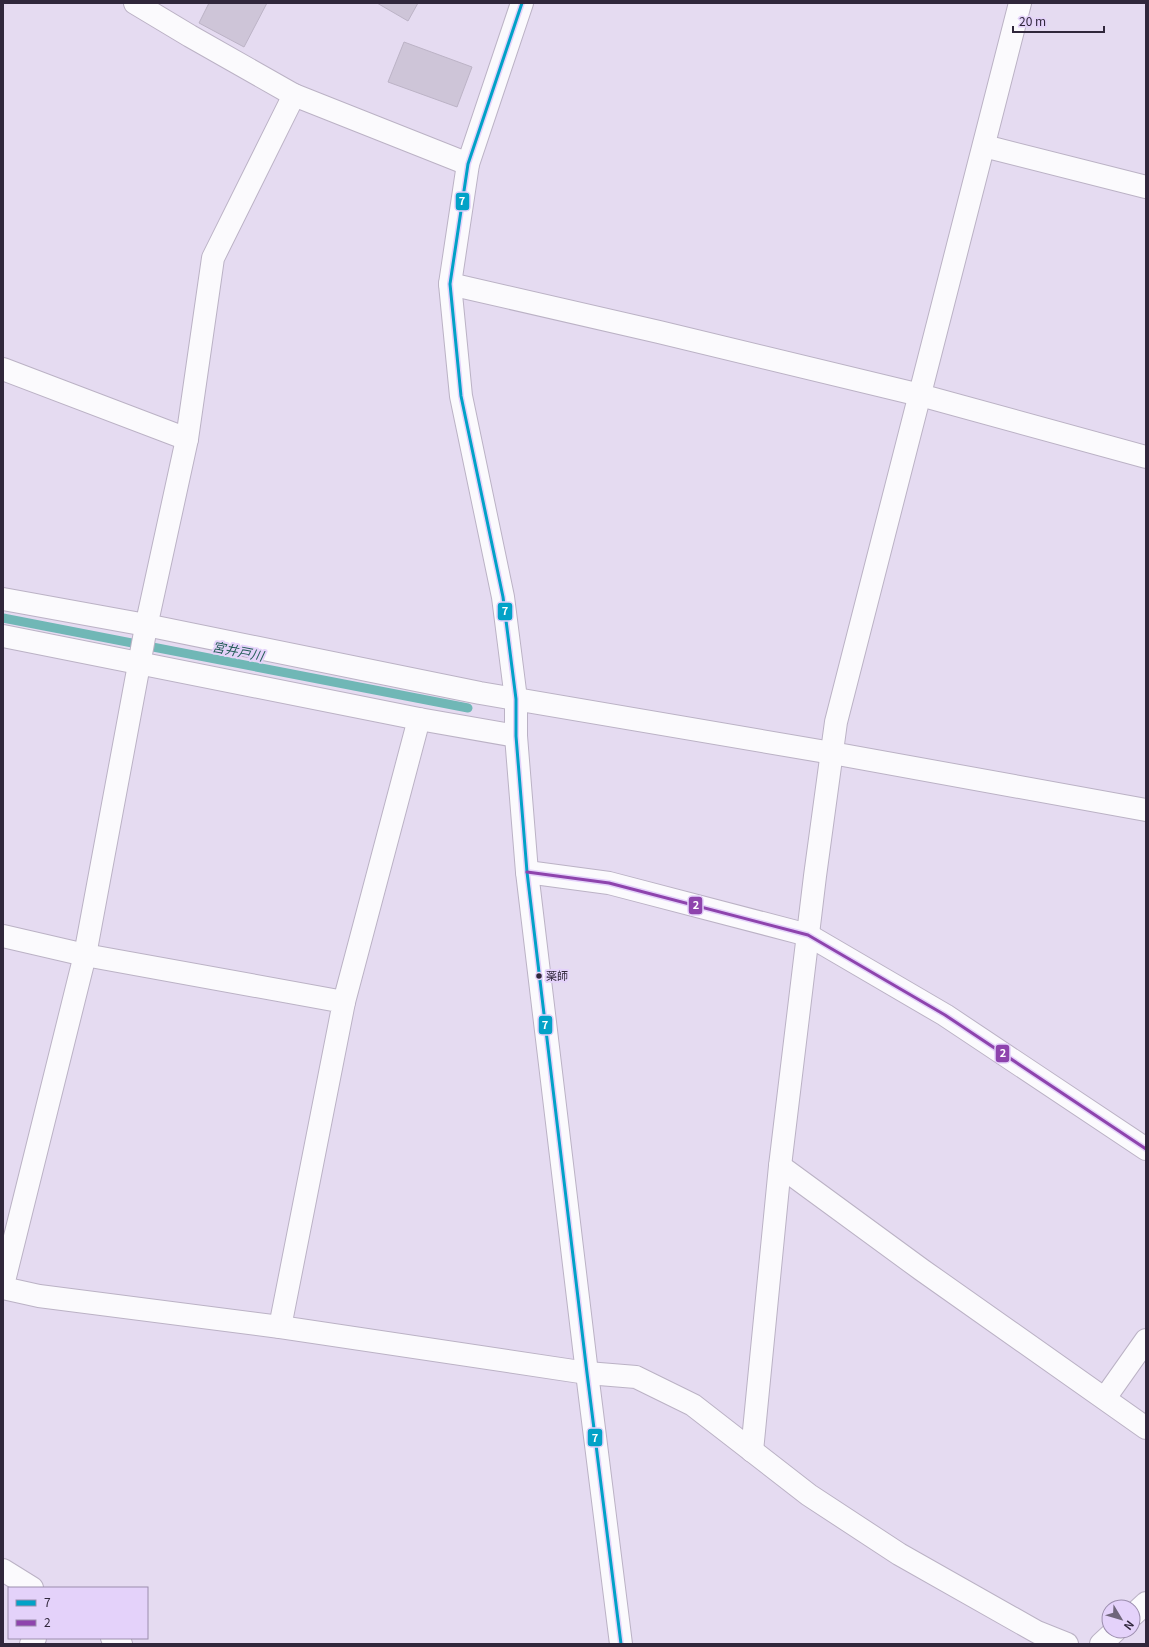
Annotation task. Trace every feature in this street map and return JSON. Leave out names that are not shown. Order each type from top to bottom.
[{"type":"street","points":[[135,3],[294,95],[468,164]]},
{"type":"street","points":[[522,3],[468,164],[450,284],[462,396],[503,597],[516,699],[516,736],[527,872],[621,1644]]},
{"type":"street","points":[[752,1451],[780,1166],[836,722],[1020,3]]},
{"type":"street","points":[[294,95],[213,258],[186,439],[146,626],[85,955],[3,1286],[39,1296],[280,1327],[587,1373],[636,1377],[693,1405],[809,1495],[899,1554],[1037,1632],[1067,1644]]},
{"type":"street","points":[[984,146],[1146,187]]},
{"type":"street","points":[[450,284],[920,395],[1146,457]]},
{"type":"street","points":[[3,369],[186,439]]},
{"type":"street","points":[[3,599],[516,699],[832,753],[1146,810]]},
{"type":"street","points":[[3,636],[140,662],[420,719],[516,736]]},
{"type":"street","points":[[280,1327],[344,1002],[420,719]]},
{"type":"street","points":[[527,872],[609,883],[808,935],[945,1015],[1146,1149]]},
{"type":"street","points":[[3,936],[85,955],[344,1002]]},
{"type":"street","points":[[780,1166],[922,1270],[1146,1428]]},
{"type":"street","points":[[1105,1398],[1146,1340]]},
{"type":"street","points":[[3,1570],[30,1587]]},
{"type":"building","points":[[209,3],[267,3],[244,47],[199,23]]},
{"type":"building","points":[[377,3],[418,3],[408,21]]},
{"type":"building","points":[[404,42],[472,67],[457,107],[388,82]]},
{"type":"waterway","name":"宮井戸川","points":[[3,618],[468,708]]},
{"type":"transit line","name":"7","points":[[522,3],[468,164],[450,284],[461,396],[503,597],[516,699],[516,736],[527,872],[621,1644]]},
{"type":"transit line","name":"2","points":[[527,872],[609,883],[808,935],[945,1015],[1146,1149]]},
{"type":"place","name":"薬師","points":[[539,976]]}]
